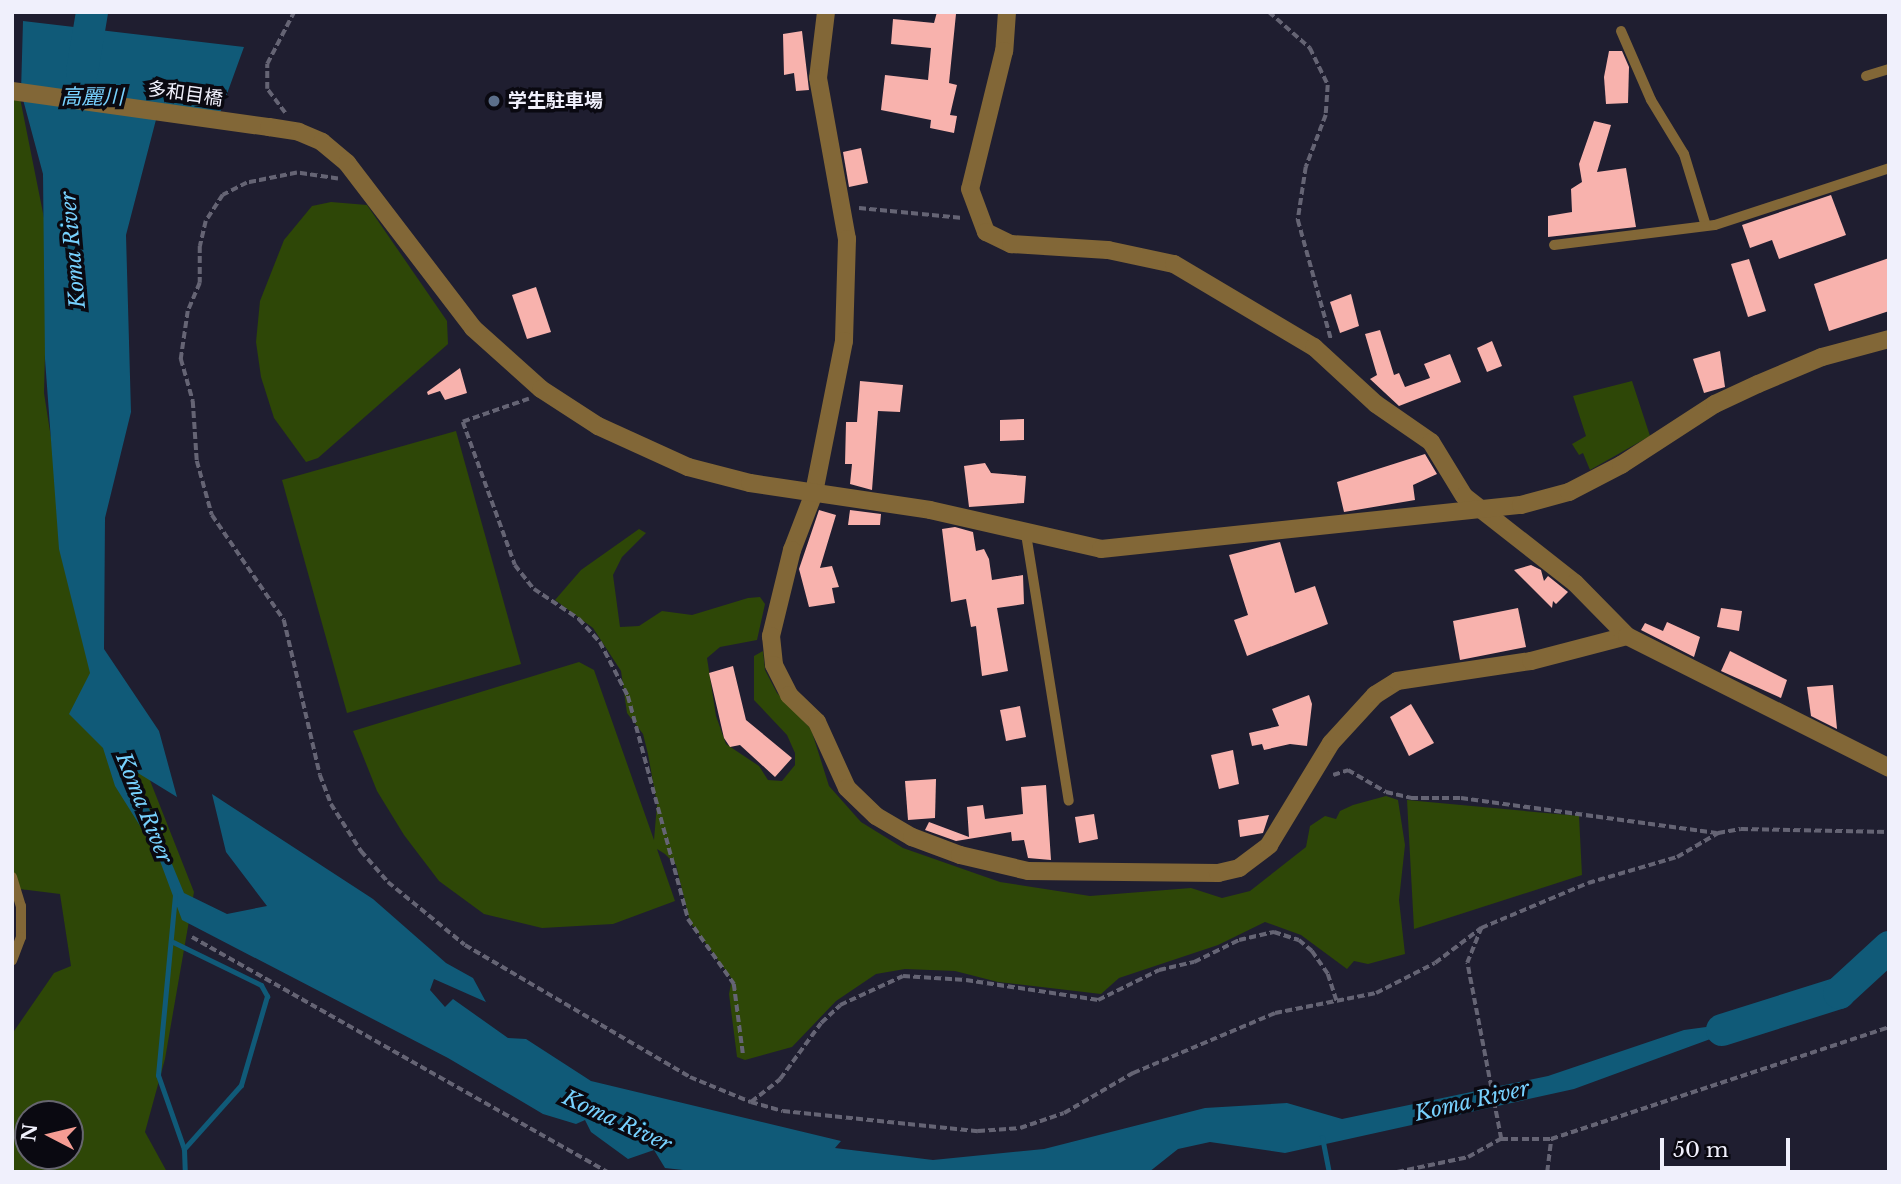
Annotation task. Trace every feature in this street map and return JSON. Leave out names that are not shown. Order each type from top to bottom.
[{"type":"street","points":[[826,12],[818,78],[847,239],[844,341],[814,493],[792,550],[771,636],[774,665],[789,695],[817,722],[847,788],[876,816],[912,838],[960,855],[1028,871],[1218,873],[1239,868],[1269,845],[1331,743],[1376,695],[1397,681],[1531,661],[1627,636]]},
{"type":"street","points":[[1007,12],[1004,51],[970,189],[979,220],[986,232],[1011,244],[1108,250],[1174,264],[1341,368],[1376,404],[1431,442],[1464,496],[1575,583],[1627,636],[1889,768]]},
{"type":"street","name":"多和目橋","points":[[12,91],[269,127],[299,132],[322,142],[357,175],[472,328],[541,389],[598,426],[688,467],[750,484],[930,510],[1101,550],[1144,548],[1521,505],[1569,492],[1621,465],[1716,404],[1822,357],[1889,339]]},
{"type":"lane","points":[[1621,31],[1651,100],[1684,154],[1706,226]]},
{"type":"lane","points":[[1866,76],[1889,69]]},
{"type":"lane","points":[[1554,245],[1706,226],[1889,168]]},
{"type":"lane","points":[[1026,534],[1069,801]]},
{"type":"lane","points":[[12,877],[21,916],[21,937],[12,960]]},
{"type":"path","points":[[294,12],[267,64],[267,89],[299,132]]},
{"type":"path","points":[[1269,12],[1310,48],[1328,85],[1326,115],[1306,167],[1298,220],[1312,282],[1341,368]]},
{"type":"path","points":[[357,175],[335,180],[297,173],[247,183],[223,195],[202,232],[200,283],[188,311],[180,359],[192,401],[203,490],[212,515],[285,620],[310,736],[331,804],[361,850],[388,882],[466,945],[690,1077],[751,1102],[794,1112],[978,1131],[1020,1128],[1064,1113],[1133,1073],[1275,1013],[1376,993],[1404,979],[1481,928],[1588,883],[1677,857],[1718,833]]},
{"type":"path","points":[[842,209],[897,209],[979,220]]},
{"type":"path","points":[[541,389],[510,409],[475,415],[463,422],[515,565],[534,589],[579,619],[600,642],[628,696],[688,919],[734,984],[743,1053]]},
{"type":"path","points":[[1326,780],[1348,770],[1404,797],[1461,798],[1718,833],[1741,829],[1889,832]]},
{"type":"path","points":[[1481,928],[1467,963],[1501,1137]]},
{"type":"path","points":[[751,1102],[780,1079],[821,1023],[840,1005],[903,976],[966,980],[1098,1000],[1138,978],[1274,932],[1299,940],[1312,951],[1328,974],[1338,1002]]},
{"type":"path","points":[[192,937],[608,1172]]},
{"type":"path","points":[[1397,1172],[1468,1157],[1501,1137],[1551,1139],[1889,1027]]},
{"type":"path","points":[[1547,1172],[1551,1139]]},
{"type":"green space","points":[[12,97],[20,98],[48,238],[44,393],[68,547],[138,750],[194,892],[165,1059],[145,1132],[167,1172],[12,1172],[12,1034],[54,973],[71,966],[60,894],[12,888]]},
{"type":"green space","points":[[331,202],[367,205],[447,321],[448,344],[318,458],[306,462],[274,418],[261,377],[256,342],[260,301],[284,240],[312,206]]},
{"type":"green space","points":[[1632,381],[1650,436],[1590,470],[1583,453],[1579,455],[1572,444],[1586,436],[1573,396]]},
{"type":"green space","points":[[456,431],[521,664],[347,713],[282,480]]},
{"type":"green space","points":[[639,529],[646,533],[622,557],[613,575],[620,627],[639,626],[662,611],[692,615],[748,598],[760,597],[765,604],[757,640],[720,647],[707,658],[716,716],[726,744],[759,766],[768,780],[782,781],[795,765],[795,753],[787,735],[754,700],[754,656],[763,651],[765,670],[777,693],[811,729],[829,786],[861,822],[903,848],[1000,882],[1090,896],[1191,888],[1222,898],[1250,891],[1306,847],[1310,826],[1325,816],[1336,819],[1340,811],[1353,805],[1386,796],[1398,800],[1405,845],[1399,900],[1405,954],[1368,964],[1354,961],[1347,969],[1301,935],[1265,922],[1218,945],[1119,978],[1101,994],[998,982],[955,971],[905,969],[876,974],[836,1001],[792,1047],[745,1060],[737,1057],[729,994],[732,979],[690,922],[676,865],[665,854],[657,849],[675,901],[613,924],[542,928],[484,914],[439,881],[404,835],[377,791],[353,731],[579,662],[594,670],[654,840],[657,804],[648,754],[643,734],[627,713],[621,671],[593,628],[555,600],[581,570]]},
{"type":"green space","points":[[1407,800],[1579,816],[1582,875],[1414,929]]},
{"type":"water","name":"高麗川","points":[[23,21],[244,47],[220,113],[158,112],[126,235],[131,412],[105,518],[104,649],[159,731],[177,797],[133,770],[184,893],[227,914],[267,906],[226,852],[212,794],[373,899],[446,963],[473,978],[486,1002],[434,979],[430,990],[445,1007],[453,999],[508,1038],[526,1039],[591,1081],[841,1141],[835,1148],[933,1160],[1044,1149],[1205,1108],[1287,1103],[1342,1119],[1548,1076],[1684,1030],[1765,1019],[1574,1089],[1285,1153],[1210,1142],[1178,1149],[1149,1172],[701,1172],[665,1168],[654,1150],[628,1159],[591,1132],[585,1120],[576,1124],[543,1114],[448,1058],[182,920],[157,853],[115,786],[103,748],[69,714],[90,673],[59,549],[45,359],[43,174],[21,92]]},
{"type":"building","points":[[937,12],[956,14],[949,83],[957,85],[950,115],[957,116],[954,133],[930,128],[931,120],[881,110],[885,75],[928,80],[931,48],[891,44],[893,19],[934,23]]},
{"type":"building","points":[[802,31],[809,90],[796,91],[794,73],[784,75],[783,34]]},
{"type":"building","points":[[1609,51],[1622,51],[1629,67],[1628,103],[1606,104],[1604,77]]},
{"type":"building","points":[[1594,121],[1611,125],[1597,172],[1626,168],[1636,227],[1548,237],[1548,216],[1572,212],[1571,189],[1582,182],[1579,164]]},
{"type":"building","points":[[861,148],[868,183],[849,187],[843,152]]},
{"type":"building","points":[[1831,195],[1846,235],[1779,259],[1772,240],[1750,248],[1742,225]]},
{"type":"building","points":[[1889,258],[1889,311],[1829,331],[1814,284]]},
{"type":"building","points":[[1749,259],[1766,311],[1748,317],[1731,264]]},
{"type":"building","points":[[536,287],[551,332],[527,339],[512,295]]},
{"type":"building","points":[[1351,294],[1359,326],[1340,333],[1330,302]]},
{"type":"building","points":[[1380,330],[1394,375],[1399,373],[1405,387],[1430,378],[1424,364],[1450,354],[1461,382],[1399,406],[1370,379],[1377,375],[1365,334]]},
{"type":"building","points":[[1492,341],[1502,366],[1487,372],[1477,348]]},
{"type":"building","points":[[1720,351],[1725,387],[1704,393],[1693,359]]},
{"type":"building","points":[[460,368],[467,393],[445,400],[440,391],[428,395],[427,392]]},
{"type":"building","points":[[860,381],[903,385],[900,412],[878,411],[872,490],[850,484],[852,464],[845,464],[846,422],[857,422]]},
{"type":"building","points":[[1024,419],[1024,440],[1000,441],[1000,420]]},
{"type":"building","points":[[1425,454],[1437,474],[1413,485],[1415,500],[1344,512],[1337,482]]},
{"type":"building","points":[[985,463],[991,473],[1026,476],[1024,503],[969,507],[964,466]]},
{"type":"building","points":[[819,510],[836,515],[820,568],[832,566],[839,587],[832,588],[835,603],[809,607],[799,569]]},
{"type":"building","points":[[850,510],[881,514],[880,525],[848,525]]},
{"type":"building","points":[[955,527],[973,532],[976,551],[984,549],[989,559],[992,580],[1023,575],[1024,604],[997,608],[1008,671],[982,676],[976,626],[971,627],[966,599],[951,602],[942,529]]},
{"type":"building","points":[[1280,542],[1295,593],[1315,586],[1328,624],[1247,656],[1234,620],[1248,615],[1229,555]]},
{"type":"building","points":[[1531,565],[1541,570],[1544,581],[1548,576],[1568,592],[1556,604],[1553,601],[1552,608],[1514,570]]},
{"type":"building","points":[[1518,608],[1526,647],[1460,660],[1453,621]]},
{"type":"building","points":[[1721,608],[1742,611],[1739,631],[1717,627]]},
{"type":"building","points":[[1667,622],[1700,637],[1694,657],[1641,630],[1645,623],[1663,631]]},
{"type":"building","points":[[1730,651],[1787,680],[1781,698],[1721,671]]},
{"type":"building","points":[[733,666],[746,720],[792,758],[775,777],[740,745],[730,747],[724,738],[709,673]]},
{"type":"building","points":[[1833,685],[1837,729],[1811,716],[1807,687]]},
{"type":"building","points":[[1309,695],[1312,704],[1307,746],[1290,744],[1264,750],[1262,744],[1252,746],[1249,733],[1279,726],[1272,709]]},
{"type":"building","points":[[1411,704],[1434,743],[1409,756],[1390,717]]},
{"type":"building","points":[[1020,706],[1026,737],[1006,741],[1000,710]]},
{"type":"building","points":[[1233,750],[1239,784],[1219,789],[1211,755]]},
{"type":"building","points":[[936,779],[935,818],[908,820],[905,781]]},
{"type":"building","points":[[1046,785],[1051,860],[1028,858],[1024,840],[1012,841],[1011,832],[956,841],[925,830],[929,822],[969,837],[967,807],[983,805],[985,819],[1023,814],[1021,787]]},
{"type":"building","points":[[1094,814],[1098,839],[1079,843],[1075,817]]},
{"type":"building","points":[[1269,815],[1263,833],[1240,837],[1238,820]]},
{"type":"waterway","name":"Koma River","points":[[82,72],[92,12]]},
{"type":"waterway","points":[[175,895],[158,1075],[184,1149]]},
{"type":"waterway","points":[[173,942],[261,985],[267,996],[241,1085],[184,1149],[185,1172]]},
{"type":"waterway","name":"Koma River","points":[[1722,1030],[1839,993],[1889,947]]},
{"type":"waterway","points":[[1322,1137],[1329,1172]]},
{"type":"place","name":"学生駐車場","points":[[494,101]]}]
